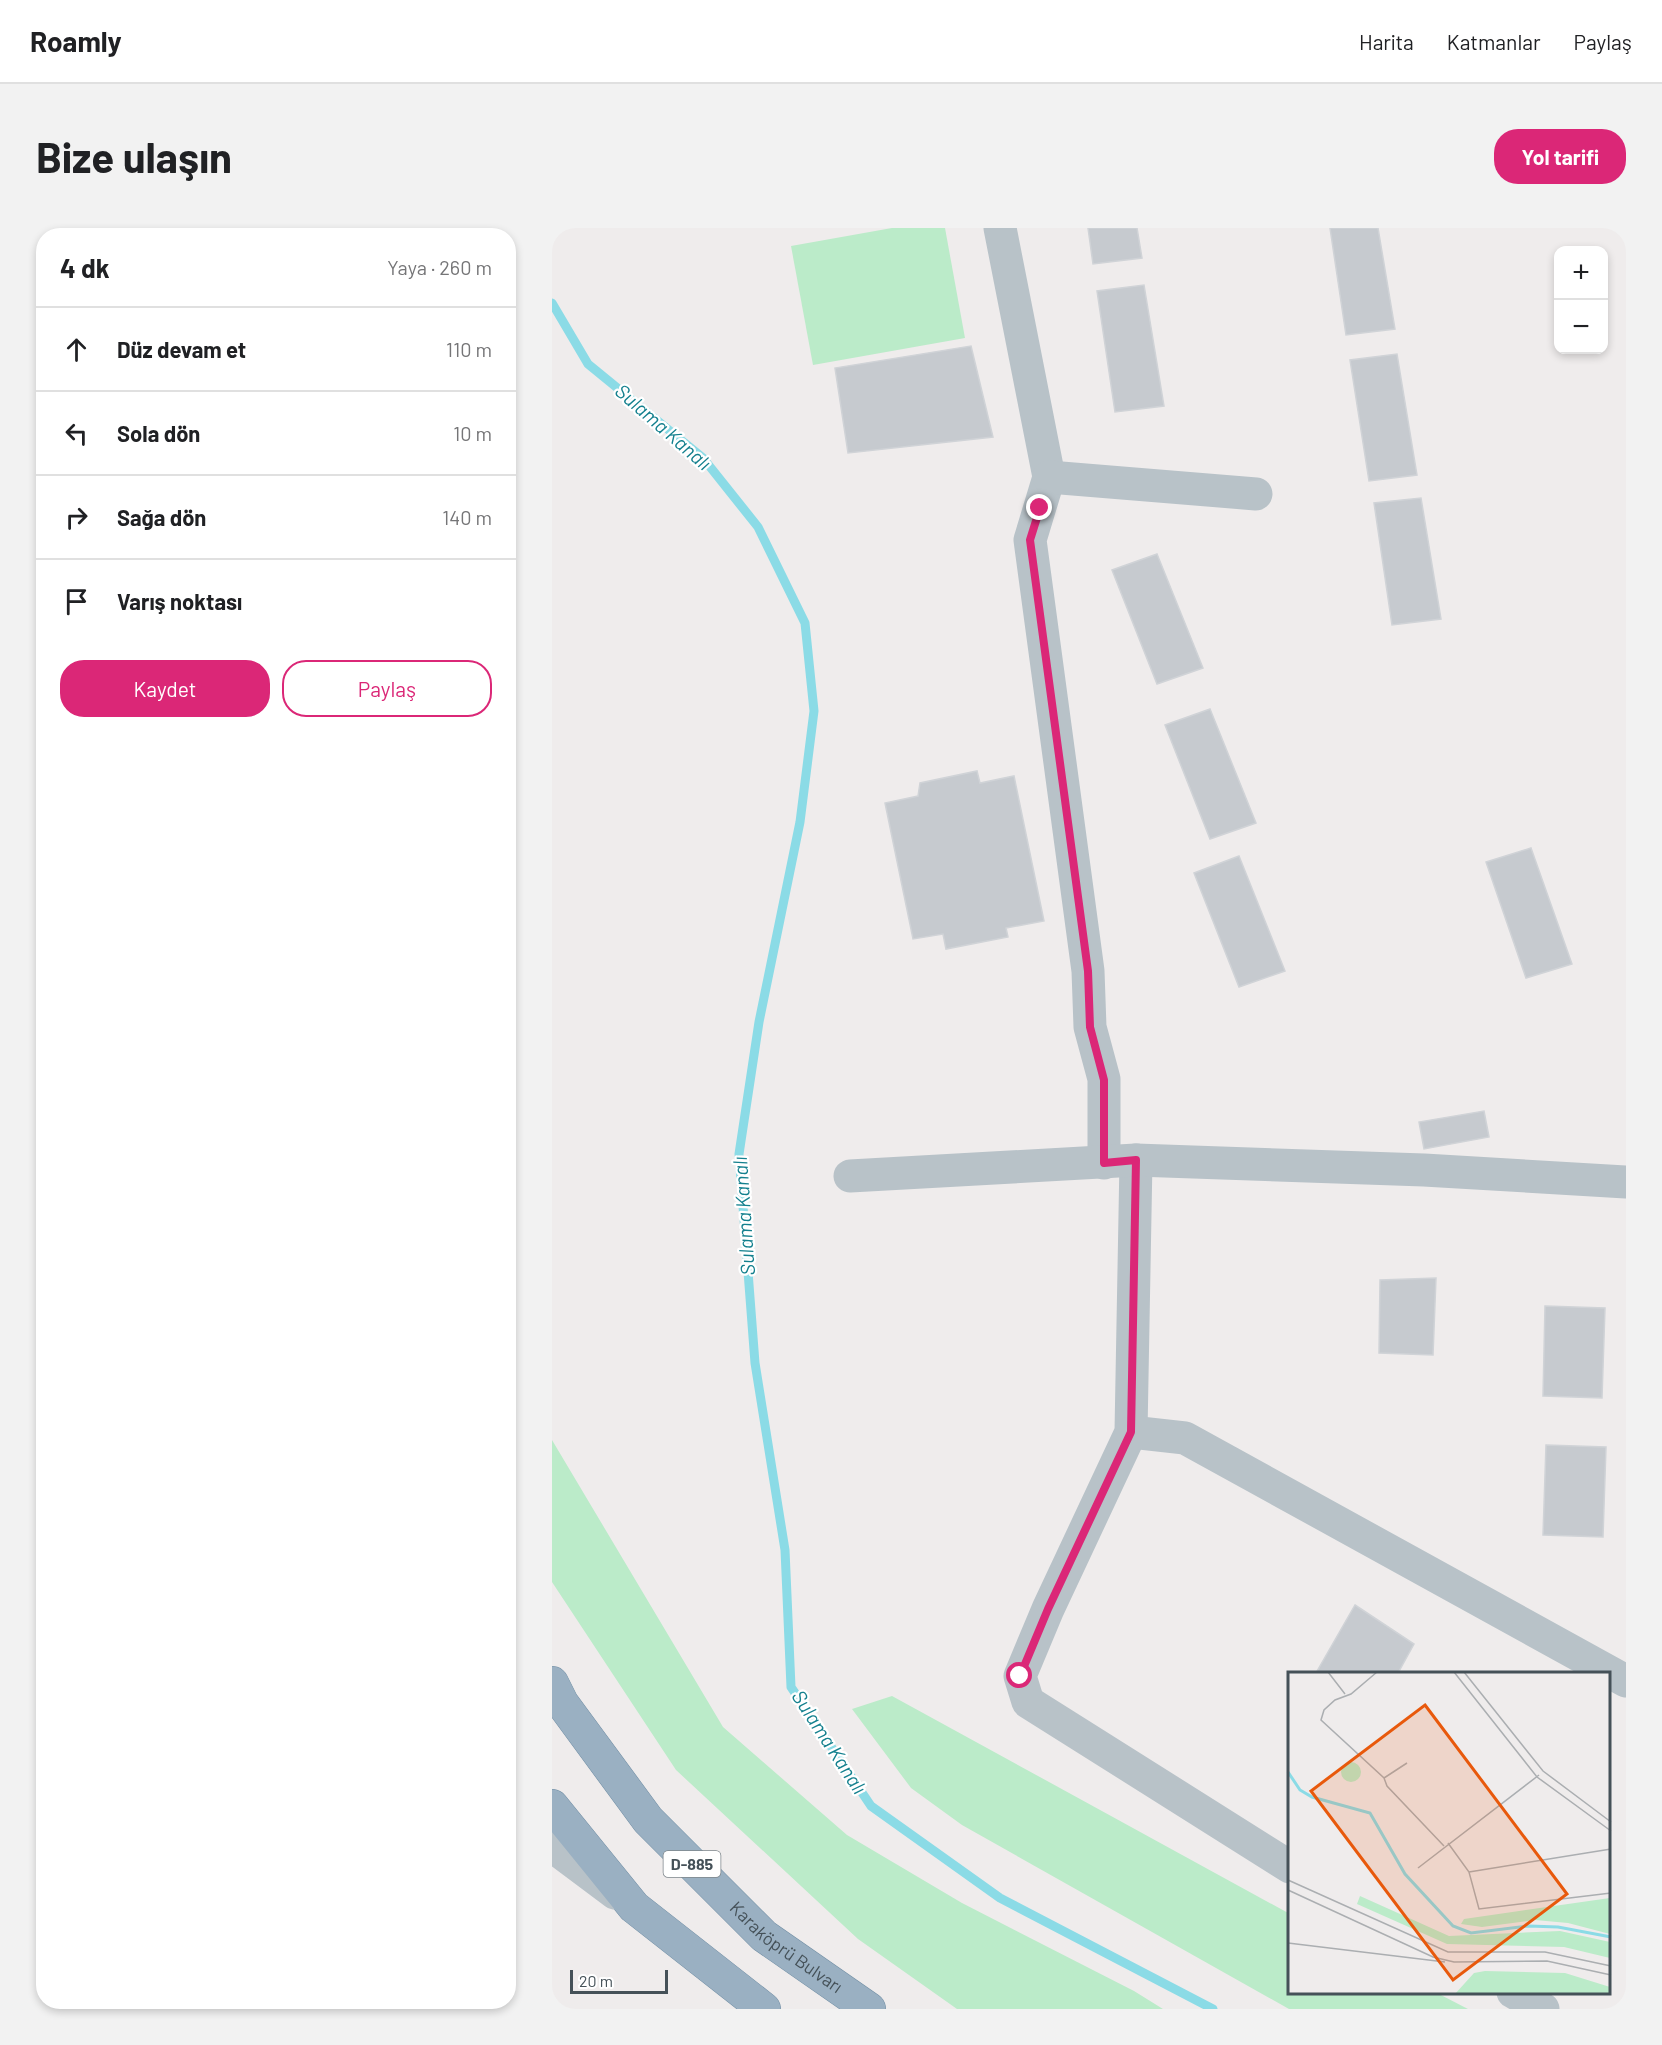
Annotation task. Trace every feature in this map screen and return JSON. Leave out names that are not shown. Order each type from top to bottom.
[{"type":"highway","name":"Karaköprü Bulvarı","points":[[552,1683],[562,1703],[648,1820],[764,1936],[868,2009]]},
{"type":"highway","points":[[552,1806],[634,1907],[764,2009]]},
{"type":"street","points":[[1000,228],[1049,477],[1030,540],[1088,971],[1090,1027],[1104,1080],[1104,1163]]},
{"type":"street","points":[[1049,477],[1256,494]]},
{"type":"street","points":[[1136,1160],[1131,1432],[1048,1609],[1020,1676],[1028,1702],[1288,1866]]},
{"type":"street","points":[[850,1176],[1136,1160],[1424,1170],[1626,1182]]},
{"type":"street","points":[[1131,1432],[1185,1438],[1608,1672]]},
{"type":"street","points":[[1611,1674],[1626,1682]]},
{"type":"street","points":[[552,1846],[634,1907]]},
{"type":"street","points":[[1517,1994],[1543,2009]]},
{"type":"green space","points":[[892,228],[945,228],[965,338],[813,365],[791,246]]},
{"type":"green space","points":[[552,1440],[723,1727],[847,1835],[962,1903],[1134,1991],[1163,2009],[957,2009],[858,1939],[676,1770],[552,1582]]},
{"type":"green space","points":[[892,1696],[1288,1913],[1288,1994],[1439,1994],[1468,2009],[1289,2009],[962,1825],[911,1788],[852,1709]]},
{"type":"building","points":[[1088,228],[1137,228],[1142,258],[1093,264]]},
{"type":"building","points":[[1330,228],[1378,228],[1395,329],[1346,335]]},
{"type":"building","points":[[1144,285],[1164,406],[1115,412],[1097,291]]},
{"type":"building","points":[[971,346],[993,437],[848,453],[835,368]]},
{"type":"building","points":[[1397,354],[1417,475],[1369,481],[1350,360]]},
{"type":"building","points":[[1421,498],[1441,619],[1392,625],[1374,503]]},
{"type":"building","points":[[1157,554],[1203,668],[1157,684],[1112,570]]},
{"type":"building","points":[[1210,709],[1256,823],[1210,839],[1165,725]]},
{"type":"building","points":[[977,771],[980,783],[1014,776],[1044,921],[1006,928],[1008,937],[946,949],[943,934],[913,939],[885,803],[918,796],[920,783]]},
{"type":"building","points":[[1531,848],[1572,964],[1526,978],[1486,862]]},
{"type":"building","points":[[1239,856],[1285,971],[1239,987],[1194,873]]},
{"type":"building","points":[[1484,1111],[1489,1137],[1424,1149],[1419,1122]]},
{"type":"building","points":[[1436,1278],[1433,1355],[1379,1353],[1380,1280]]},
{"type":"building","points":[[1545,1306],[1605,1308],[1602,1398],[1543,1396]]},
{"type":"building","points":[[1546,1445],[1606,1447],[1603,1537],[1543,1535]]},
{"type":"building","points":[[1355,1605],[1414,1644],[1399,1672],[1317,1672]]},
{"type":"waterway","name":"Sulama Kanalı","points":[[552,303],[588,364],[703,458],[758,527],[805,623],[814,711],[800,822],[759,1022],[739,1154],[755,1363],[785,1550],[791,1687],[871,1806],[1000,1898],[1213,2009]]},
{"type":"route","points":[[1020,1676],[1048,1609],[1131,1432],[1136,1160],[1104,1163],[1104,1080],[1090,1027],[1092,1017],[1088,971],[1030,540],[1040,508]]}]
